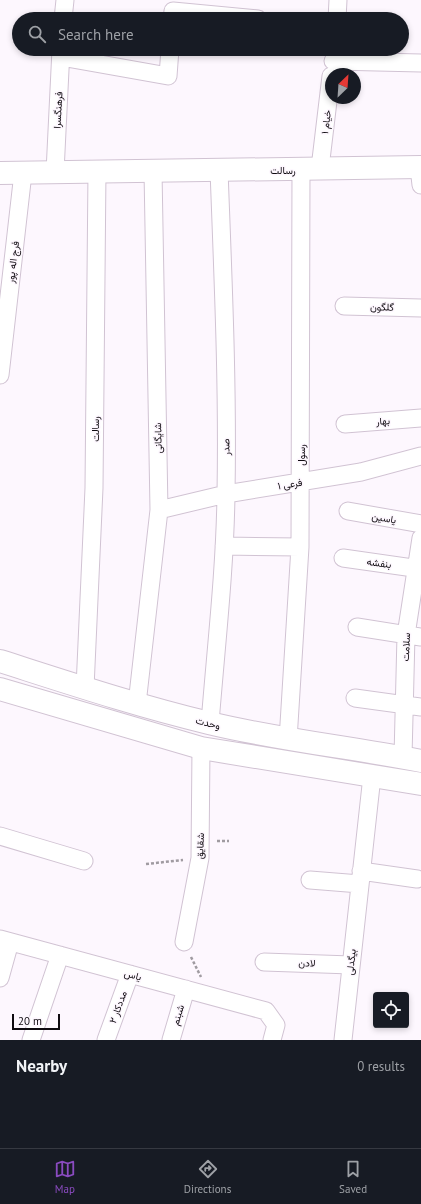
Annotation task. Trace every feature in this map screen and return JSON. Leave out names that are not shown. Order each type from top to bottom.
[{"type":"main road","name":"رسالت","points":[[0,173],[310,169],[420,173]]},
{"type":"main road","name":"وحدت","points":[[0,661],[137,704],[210,723],[288,740],[412,759]]},
{"type":"main road","points":[[0,689],[201,748],[421,784]]},
{"type":"street","points":[[64,12],[65,0]]},
{"type":"street","points":[[337,12],[338,0]]},
{"type":"street","name":"فرهنگسرا","points":[[55,172],[61,56]]},
{"type":"street","points":[[75,56],[168,76],[169,56]]},
{"type":"street","points":[[332,65],[421,63]]},
{"type":"street","name":"خیام ۱","points":[[310,169],[332,65]]},
{"type":"street","name":"رسول","points":[[288,740],[300,548],[310,169]]},
{"type":"street","name":"شایگانی","points":[[137,704],[159,510],[154,170]]},
{"type":"street","name":"صدر","points":[[210,723],[224,546],[226,494],[224,304],[219,170]]},
{"type":"street","name":"رسالت","points":[[85,688],[94,488],[97,171]]},
{"type":"street","name":"فرج اله پور","points":[[0,375],[23,173]]},
{"type":"street","name":"گلگون","points":[[344,306],[421,308]]},
{"type":"street","name":"بهار","points":[[346,424],[421,418]]},
{"type":"street","name":"فرعی ۱","points":[[159,510],[226,494],[301,483],[361,472],[421,456]]},
{"type":"street","name":"یاسین","points":[[348,511],[421,524]]},
{"type":"street","name":"سلامت","points":[[412,759],[403,704],[414,636],[421,538]]},
{"type":"street","points":[[224,546],[300,548]]},
{"type":"street","name":"بنفشه","points":[[343,558],[418,569]]},
{"type":"street","points":[[357,627],[414,636]]},
{"type":"street","points":[[355,698],[421,707]]},
{"type":"street","name":"شقایق","points":[[184,942],[200,858],[201,748]]},
{"type":"street","name":"بیگدلی","points":[[343,1040],[372,776]]},
{"type":"street","points":[[0,836],[84,861]]},
{"type":"street","points":[[310,880],[360,877],[417,879]]},
{"type":"street","points":[[0,978],[5,940]]},
{"type":"street","name":"یاس","points":[[5,940],[266,1011],[276,1025],[272,1040]]},
{"type":"street","points":[[31,1040],[60,955]]},
{"type":"street","name":"لادن","points":[[264,962],[351,965]]},
{"type":"street","name":"مددکار ۲","points":[[106,1040],[130,974]]},
{"type":"street","name":"شبنم","points":[[171,1040],[186,989]]},
{"type":"path","points":[[146,864],[200,858]]},
{"type":"path","points":[[184,942],[209,996]]}]
